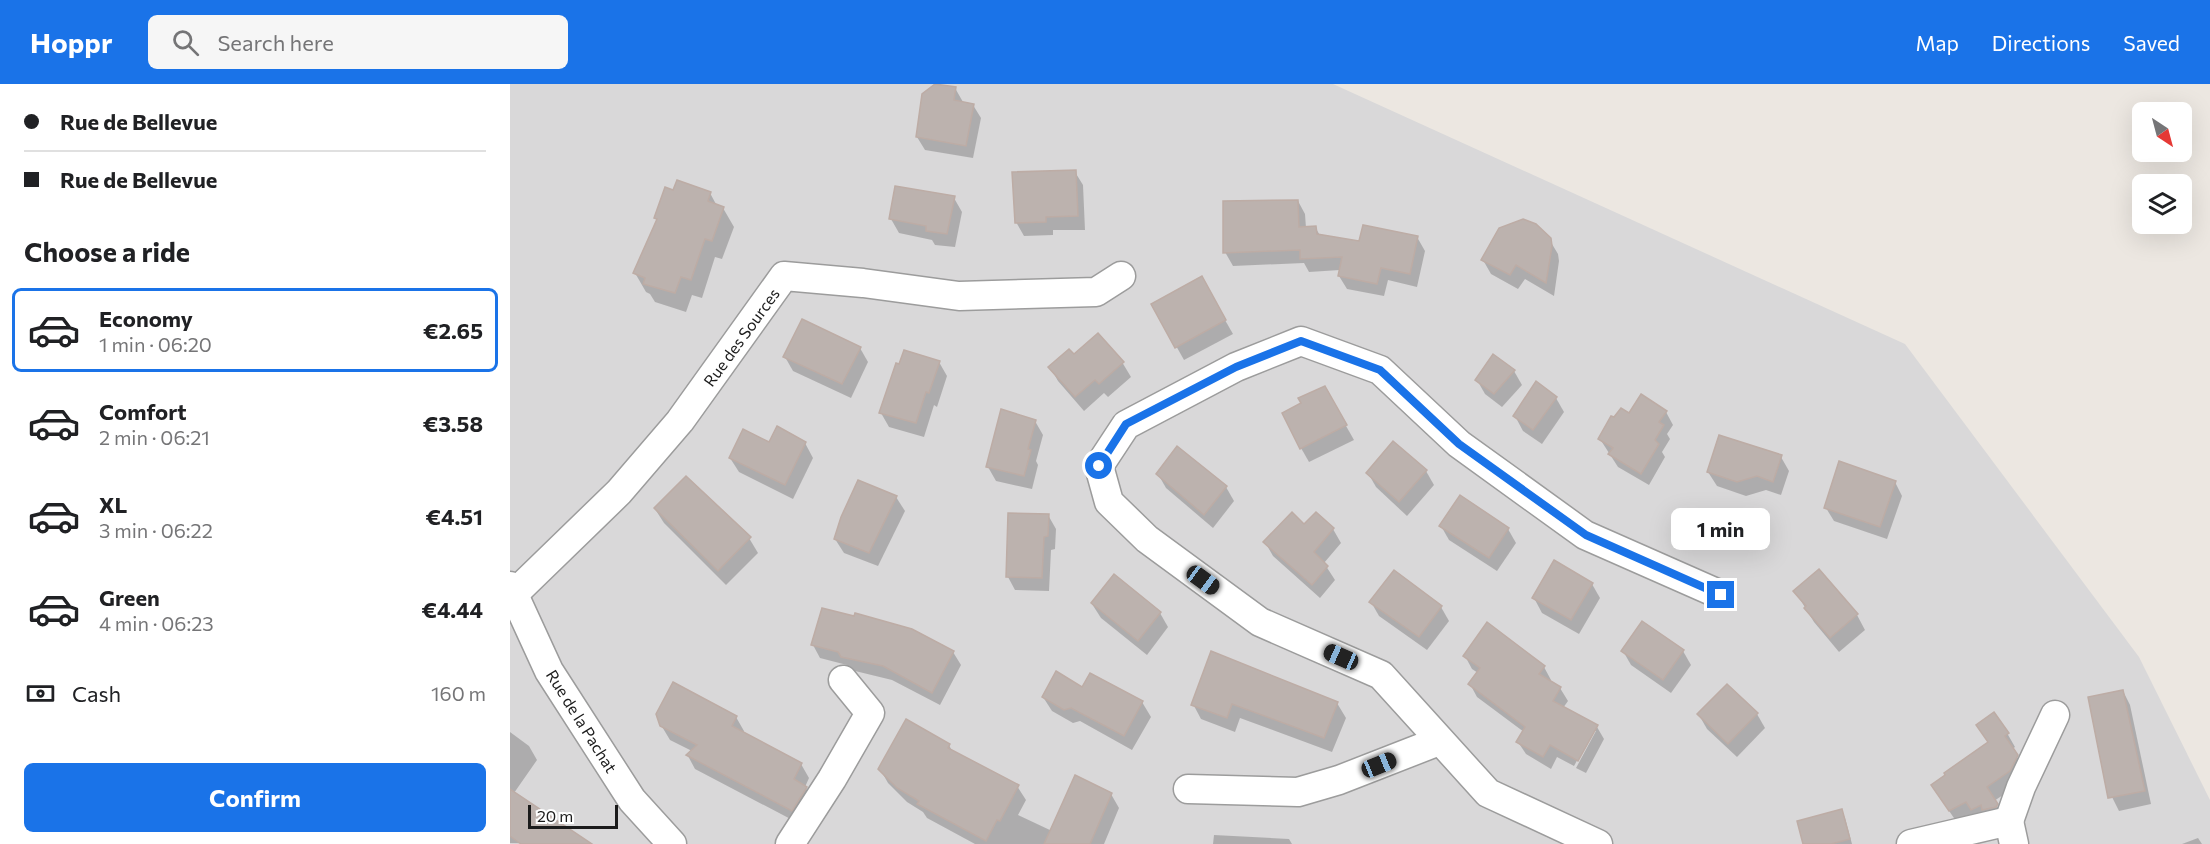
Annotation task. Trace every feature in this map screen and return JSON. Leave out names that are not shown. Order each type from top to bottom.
[{"type":"street","name":"Rue des Sources","points":[[512,590],[619,492],[680,422],[784,276],[863,283],[959,296],[1096,292],[1121,276]]},
{"type":"street","points":[[1598,844],[1488,793],[1381,675],[1260,622],[1147,539],[1109,502],[1099,466],[1126,424],[1236,367],[1301,341],[1380,370],[1459,444],[1586,535],[1721,595]]},
{"type":"street","name":"Rue de la Pachat","points":[[512,590],[549,671],[632,800],[672,844]]},
{"type":"street","points":[[790,844],[832,779],[870,713],[843,680]]},
{"type":"street","points":[[1911,844],[2011,832],[2021,787],[2055,715]]},
{"type":"street","points":[[1188,789],[1298,792],[1340,780],[1439,741]]},
{"type":"shaded area","points":[[510,84],[1333,84],[1905,344],[2139,657],[2210,800],[2210,844],[510,844]]},
{"type":"building","points":[[935,84],[956,87],[954,100],[974,104],[966,146],[916,137],[922,94]]},
{"type":"building","points":[[1076,170],[1078,216],[1046,217],[1046,222],[1015,223],[1012,172]]},
{"type":"building","points":[[677,180],[711,192],[708,201],[724,207],[712,241],[705,239],[691,280],[681,277],[675,293],[643,284],[645,278],[633,273],[657,219],[654,218],[665,187],[673,190]]},
{"type":"building","points":[[895,186],[955,196],[947,234],[926,231],[926,226],[889,219]]},
{"type":"building","points":[[1298,200],[1299,227],[1316,226],[1317,234],[1359,241],[1363,225],[1418,236],[1410,274],[1381,268],[1377,284],[1338,276],[1342,257],[1300,259],[1300,250],[1223,253],[1223,201]]},
{"type":"building","points":[[1523,219],[1536,224],[1551,238],[1552,246],[1546,283],[1516,265],[1510,275],[1481,260],[1499,228]]},
{"type":"building","points":[[1202,276],[1226,320],[1175,348],[1151,304]]},
{"type":"building","points":[[802,319],[861,347],[842,384],[783,357]]},
{"type":"building","points":[[1098,333],[1124,362],[1099,384],[1095,380],[1075,397],[1048,367],[1069,349],[1074,354]]},
{"type":"building","points":[[904,350],[940,361],[929,393],[926,392],[916,423],[879,413],[896,363],[899,364]]},
{"type":"building","points":[[1493,354],[1515,370],[1494,394],[1475,380]]},
{"type":"building","points":[[1536,381],[1557,397],[1533,430],[1513,416]]},
{"type":"building","points":[[1325,386],[1347,425],[1300,449],[1282,413],[1301,403],[1298,398]]},
{"type":"building","points":[[1641,394],[1667,411],[1659,422],[1664,425],[1655,440],[1659,444],[1641,474],[1608,454],[1613,448],[1598,439],[1611,416],[1614,417],[1621,408],[1629,413]]},
{"type":"building","points":[[1001,409],[1036,420],[1024,476],[986,467]]},
{"type":"building","points":[[777,426],[806,442],[785,485],[729,458],[743,429],[769,442]]},
{"type":"building","points":[[1719,435],[1782,455],[1773,482],[1757,476],[1737,482],[1707,472]]},
{"type":"building","points":[[1393,441],[1427,470],[1399,502],[1366,473]]},
{"type":"building","points":[[1177,446],[1227,486],[1204,515],[1156,474]]},
{"type":"building","points":[[1839,461],[1896,481],[1880,527],[1824,508]]},
{"type":"building","points":[[686,476],[751,537],[718,571],[654,508]]},
{"type":"building","points":[[858,480],[897,496],[869,553],[834,539],[841,517]]},
{"type":"building","points":[[1460,495],[1509,528],[1489,558],[1439,526]]},
{"type":"building","points":[[1292,512],[1304,524],[1316,512],[1334,528],[1314,552],[1328,566],[1312,585],[1263,542]]},
{"type":"building","points":[[1008,513],[1049,514],[1048,536],[1044,537],[1042,578],[1006,577]]},
{"type":"building","points":[[1554,560],[1593,583],[1571,620],[1532,598]]},
{"type":"building","points":[[1819,569],[1858,614],[1830,638],[1804,608],[1806,606],[1793,591]]},
{"type":"building","points":[[1394,570],[1442,606],[1419,637],[1369,602]]},
{"type":"building","points":[[1114,574],[1161,612],[1138,641],[1091,603]]},
{"type":"building","points":[[822,608],[854,616],[855,613],[912,629],[954,651],[932,693],[883,666],[841,657],[838,652],[811,645]]},
{"type":"building","points":[[1642,621],[1684,650],[1663,680],[1621,651]]},
{"type":"building","points":[[1487,622],[1545,666],[1539,674],[1561,687],[1553,701],[1598,725],[1578,761],[1550,745],[1543,757],[1516,742],[1525,727],[1468,684],[1480,668],[1463,656]]},
{"type":"building","points":[[1211,651],[1338,702],[1324,738],[1232,704],[1227,718],[1191,705]]},
{"type":"building","points":[[1056,671],[1082,687],[1090,673],[1143,701],[1124,736],[1071,708],[1064,710],[1042,697]]},
{"type":"building","points":[[673,682],[737,716],[732,726],[802,763],[794,779],[807,787],[792,811],[686,755],[697,745],[660,726],[656,714]]},
{"type":"building","points":[[1727,684],[1758,713],[1728,744],[1697,714]]},
{"type":"building","points":[[2123,690],[2145,791],[2108,798],[2088,697]]},
{"type":"building","points":[[1994,712],[2009,733],[2005,736],[2018,755],[2010,771],[1987,787],[1998,804],[1996,807],[1982,810],[1981,805],[1971,810],[1966,802],[1949,811],[1931,785],[1988,742],[1976,725]]},
{"type":"building","points":[[906,719],[950,744],[948,748],[1019,785],[1000,821],[997,820],[986,841],[917,804],[919,801],[897,788],[878,769]]},
{"type":"building","points":[[1075,775],[1112,793],[1090,844],[1044,844]]},
{"type":"building","points":[[510,789],[592,844],[521,844],[510,836]]},
{"type":"building","points":[[1842,809],[1850,839],[1831,844],[1803,844],[1797,821]]},
{"type":"route","points":[[1099,466],[1126,424],[1236,367],[1301,341],[1380,370],[1459,444],[1586,535],[1721,595]]}]
